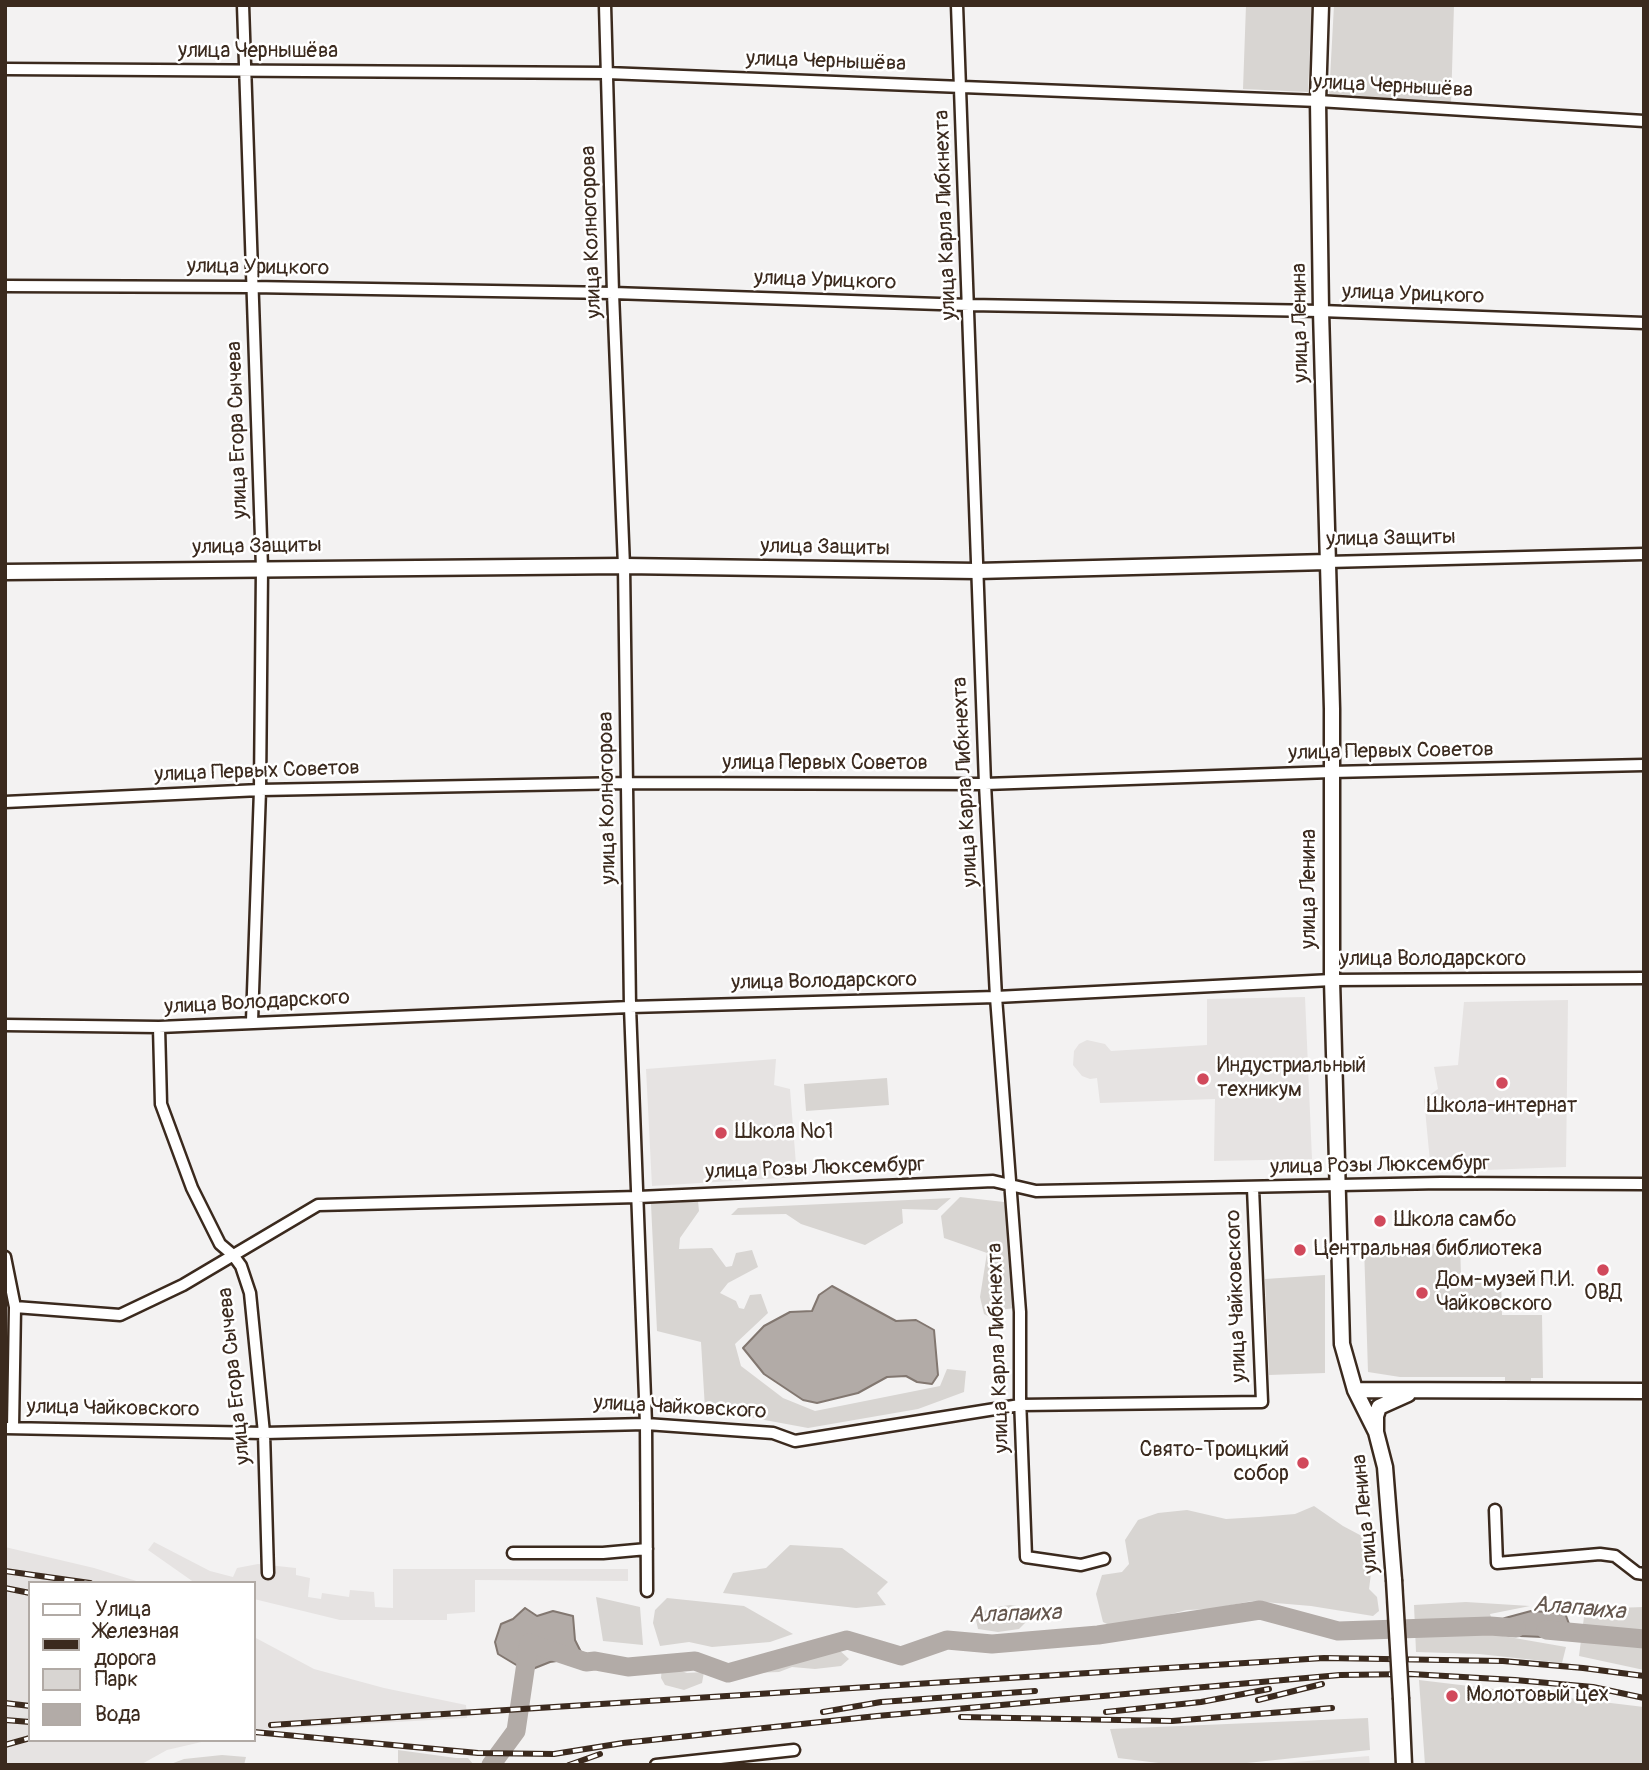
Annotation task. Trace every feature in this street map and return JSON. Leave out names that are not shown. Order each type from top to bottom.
[{"type":"street","name":"улица Егора Сычева","points":[[243,5],[262,568],[260,790],[252,1021]]},
{"type":"street","name":"улица Колногорова","points":[[605,5],[624,566],[631,1007],[646,1424],[647,1591]]},
{"type":"street","name":"улица Карла Либкнехта","points":[[957,5],[985,784],[996,997],[1020,1312],[1020,1405],[1026,1556],[1081,1565],[1104,1559]]},
{"type":"street","name":"улица Ленина","points":[[1321,5],[1318,101],[1321,310],[1332,709],[1332,980],[1342,1345],[1355,1390],[1376,1432],[1385,1467],[1405,1765]]},
{"type":"street","name":"улица Чернышёва","points":[[5,69],[607,73],[1318,101],[1644,121]]},
{"type":"street","name":"улица Урицкого","points":[[5,286],[613,293],[969,304],[1321,310],[1644,323]]},
{"type":"street","name":"улица Защиты","points":[[5,572],[624,566],[977,571],[1644,554]]},
{"type":"street","name":"улица Первых Советов","points":[[5,802],[260,790],[628,783],[985,784],[1644,765]]},
{"type":"street","name":"улица Володарского","points":[[5,1025],[159,1027],[631,1007],[996,997],[1332,980],[1644,978]]},
{"type":"street","name":"улица Егора Сычева","points":[[159,1027],[161,1104],[192,1188],[220,1244],[241,1266],[250,1293],[264,1433],[268,1573]]},
{"type":"street","name":"улица Розы Люксембург","points":[[15,1307],[120,1315],[183,1285],[318,1205],[638,1197],[993,1181],[1036,1191],[1441,1183],[1644,1184]]},
{"type":"street","name":"улица Чайковского","points":[[9,1428],[264,1433],[646,1424],[773,1433],[795,1441],[1020,1405],[1262,1402],[1253,1188]]},
{"type":"street","points":[[5,1257],[15,1307],[9,1428]]},
{"type":"street","points":[[1376,1432],[1379,1407],[1399,1395],[1428,1389]]},
{"type":"street","points":[[1355,1390],[1644,1391]]},
{"type":"street","points":[[1495,1510],[1497,1563],[1600,1554],[1615,1556],[1637,1573],[1644,1574]]},
{"type":"street","points":[[513,1553],[603,1553],[647,1549]]},
{"type":"street","points":[[656,1764],[794,1750]]},
{"type":"shaded area","name":"Индустриальный техникум","points":[[1305,997],[1312,1159],[1214,1161],[1215,1099],[1100,1103],[1097,1078],[1082,1076],[1073,1065],[1074,1051],[1079,1044],[1087,1040],[1105,1044],[1111,1051],[1207,1045],[1207,999]]},
{"type":"shaded area","name":"Школа-интернат","points":[[1568,1000],[1566,1167],[1431,1172],[1424,1099],[1438,1089],[1434,1067],[1458,1065],[1464,1002]]},
{"type":"shaded area","name":"Школа №1","points":[[776,1059],[774,1085],[790,1089],[797,1177],[652,1186],[646,1069]]},
{"type":"shaded area","points":[[154,1542],[210,1571],[233,1577],[237,1568],[258,1564],[296,1568],[296,1575],[310,1578],[308,1597],[321,1599],[322,1593],[349,1597],[350,1590],[374,1592],[375,1607],[393,1608],[393,1569],[628,1569],[628,1581],[475,1580],[475,1612],[447,1614],[447,1620],[340,1620],[256,1599],[256,1581],[192,1581],[148,1550]]},
{"type":"shaded area","points":[[5,1547],[136,1581],[28,1581],[28,1742],[201,1742],[167,1750],[140,1765],[5,1765]]},
{"type":"shaded area","points":[[256,1638],[314,1669],[384,1688],[466,1705],[467,1718],[256,1730]]},
{"type":"shaded area","points":[[1369,1756],[1370,1765],[1259,1765]]},
{"type":"green space","points":[[1246,5],[1312,5],[1308,92],[1243,89]]},
{"type":"green space","points":[[1334,5],[1454,5],[1451,104],[1329,97]]},
{"type":"green space","points":[[887,1078],[889,1105],[806,1111],[804,1084]]},
{"type":"green space","points":[[960,1197],[1004,1202],[1011,1243],[1015,1308],[999,1310],[995,1320],[984,1314],[980,1297],[987,1253],[944,1238],[941,1216]]},
{"type":"green space","points":[[951,1198],[937,1210],[902,1209],[903,1223],[865,1245],[801,1224],[786,1214],[731,1215],[738,1208]]},
{"type":"green space","points":[[698,1201],[699,1211],[680,1238],[679,1249],[712,1248],[726,1267],[732,1266],[736,1253],[752,1250],[758,1267],[728,1283],[720,1293],[736,1301],[739,1308],[744,1309],[750,1295],[761,1294],[768,1313],[735,1344],[741,1366],[783,1398],[815,1411],[940,1386],[947,1369],[966,1371],[964,1392],[918,1409],[808,1428],[705,1409],[701,1342],[657,1331],[651,1204]]},
{"type":"green space","points":[[1460,1243],[1461,1278],[1501,1277],[1502,1315],[1542,1315],[1543,1378],[1531,1378],[1531,1385],[1505,1385],[1505,1377],[1400,1377],[1368,1372],[1364,1246]]},
{"type":"green space","points":[[1325,1275],[1325,1373],[1269,1375],[1265,1279]]},
{"type":"green space","points":[[1314,1506],[1375,1543],[1369,1589],[1377,1597],[1379,1611],[1373,1616],[1311,1606],[1252,1601],[1211,1609],[1187,1610],[1115,1628],[1103,1622],[1096,1594],[1102,1575],[1122,1572],[1129,1564],[1125,1540],[1138,1520],[1158,1513],[1187,1510],[1226,1519],[1259,1517],[1295,1514]]},
{"type":"green space","points":[[790,1545],[842,1548],[888,1582],[877,1593],[886,1605],[856,1608],[723,1593],[733,1573],[766,1568]]},
{"type":"green space","points":[[596,1597],[640,1607],[643,1645],[603,1641]]},
{"type":"green space","points":[[667,1598],[744,1606],[793,1634],[770,1642],[712,1647],[689,1642],[660,1646],[653,1623],[655,1610]]},
{"type":"green space","points":[[1466,1602],[1530,1606],[1490,1614],[1497,1635],[1566,1647],[1562,1663],[1479,1654],[1416,1652],[1414,1605]]},
{"type":"green space","points":[[1010,1605],[1023,1607],[1027,1621],[1019,1629],[998,1632],[978,1629],[975,1616],[990,1608]]},
{"type":"green space","points":[[1644,1607],[1644,1670],[1579,1656],[1585,1609]]},
{"type":"green space","points":[[826,1642],[849,1659],[841,1666],[815,1669],[792,1667],[779,1672],[751,1673],[752,1659],[811,1648]]},
{"type":"green space","points":[[667,1662],[687,1673],[704,1672],[702,1683],[684,1690],[665,1685],[661,1678],[662,1665]]},
{"type":"green space","points":[[1419,1680],[1644,1707],[1644,1765],[1425,1765]]},
{"type":"green space","points":[[1368,1718],[1370,1750],[1228,1765],[1175,1765],[1118,1758],[1110,1729]]},
{"type":"green space","points":[[398,1750],[468,1758],[474,1765],[398,1765]]},
{"type":"green space","points":[[222,1755],[246,1757],[244,1765],[168,1765],[184,1759]]},
{"type":"water","points":[[832,1286],[896,1321],[916,1320],[934,1330],[938,1375],[932,1384],[917,1382],[906,1376],[887,1377],[858,1393],[817,1403],[803,1400],[764,1374],[743,1348],[764,1326],[790,1312],[812,1311],[819,1295]]},
{"type":"water","points":[[525,1608],[537,1616],[553,1611],[573,1616],[575,1640],[586,1662],[577,1658],[550,1662],[530,1670],[498,1654],[495,1642],[501,1624],[513,1619]]},
{"type":"water","points":[[1531,1611],[1565,1613],[1572,1632],[1565,1638],[1520,1636],[1490,1626],[1505,1618]]},
{"type":"waterway","name":"Алапаиха","points":[[491,1765],[516,1731],[529,1643],[586,1662],[628,1667],[695,1661],[728,1673],[847,1640],[901,1656],[947,1640],[992,1644],[1098,1635],[1260,1610],[1338,1631],[1490,1626],[1516,1628]]},
{"type":"waterway","name":"Алапаиха","points":[[1546,1630],[1644,1639]]},
{"type":"railway","points":[[5,1571],[76,1581]]},
{"type":"railway","points":[[5,1588],[28,1593]]},
{"type":"railway","points":[[271,1725],[1324,1658],[1503,1661],[1644,1676]]},
{"type":"railway","points":[[256,1732],[478,1753],[554,1754],[623,1743],[877,1716],[1340,1675],[1411,1674],[1515,1680],[1593,1687],[1644,1698]]},
{"type":"railway","points":[[1258,1700],[1322,1684]]},
{"type":"railway","points":[[1106,1712],[1201,1702],[1269,1689]]},
{"type":"railway","points":[[823,1712],[881,1702],[1035,1691]]},
{"type":"railway","points":[[5,1703],[28,1706]]},
{"type":"railway","points":[[961,1717],[1172,1721],[1332,1708]]},
{"type":"railway","points":[[5,1720],[28,1722]]},
{"type":"railway","points":[[5,1745],[28,1739]]},
{"type":"railway","points":[[569,1765],[600,1754]]},
{"type":"place","name":"Индустриальный техникум","points":[[1203,1079]]},
{"type":"place","name":"Школа-интернат","points":[[1502,1083]]},
{"type":"place","name":"Школа №1","points":[[721,1133]]},
{"type":"place","name":"Школа самбо","points":[[1380,1221]]},
{"type":"place","name":"Центральная библиотека","points":[[1300,1250]]},
{"type":"place","name":"ОВД","points":[[1603,1270]]},
{"type":"place","name":"Дом-музей П.И. Чайковского","points":[[1422,1293]]},
{"type":"place","name":"Свято-Троицкий собор","points":[[1303,1463]]},
{"type":"place","name":"Молотовый цех","points":[[1452,1696]]}]
